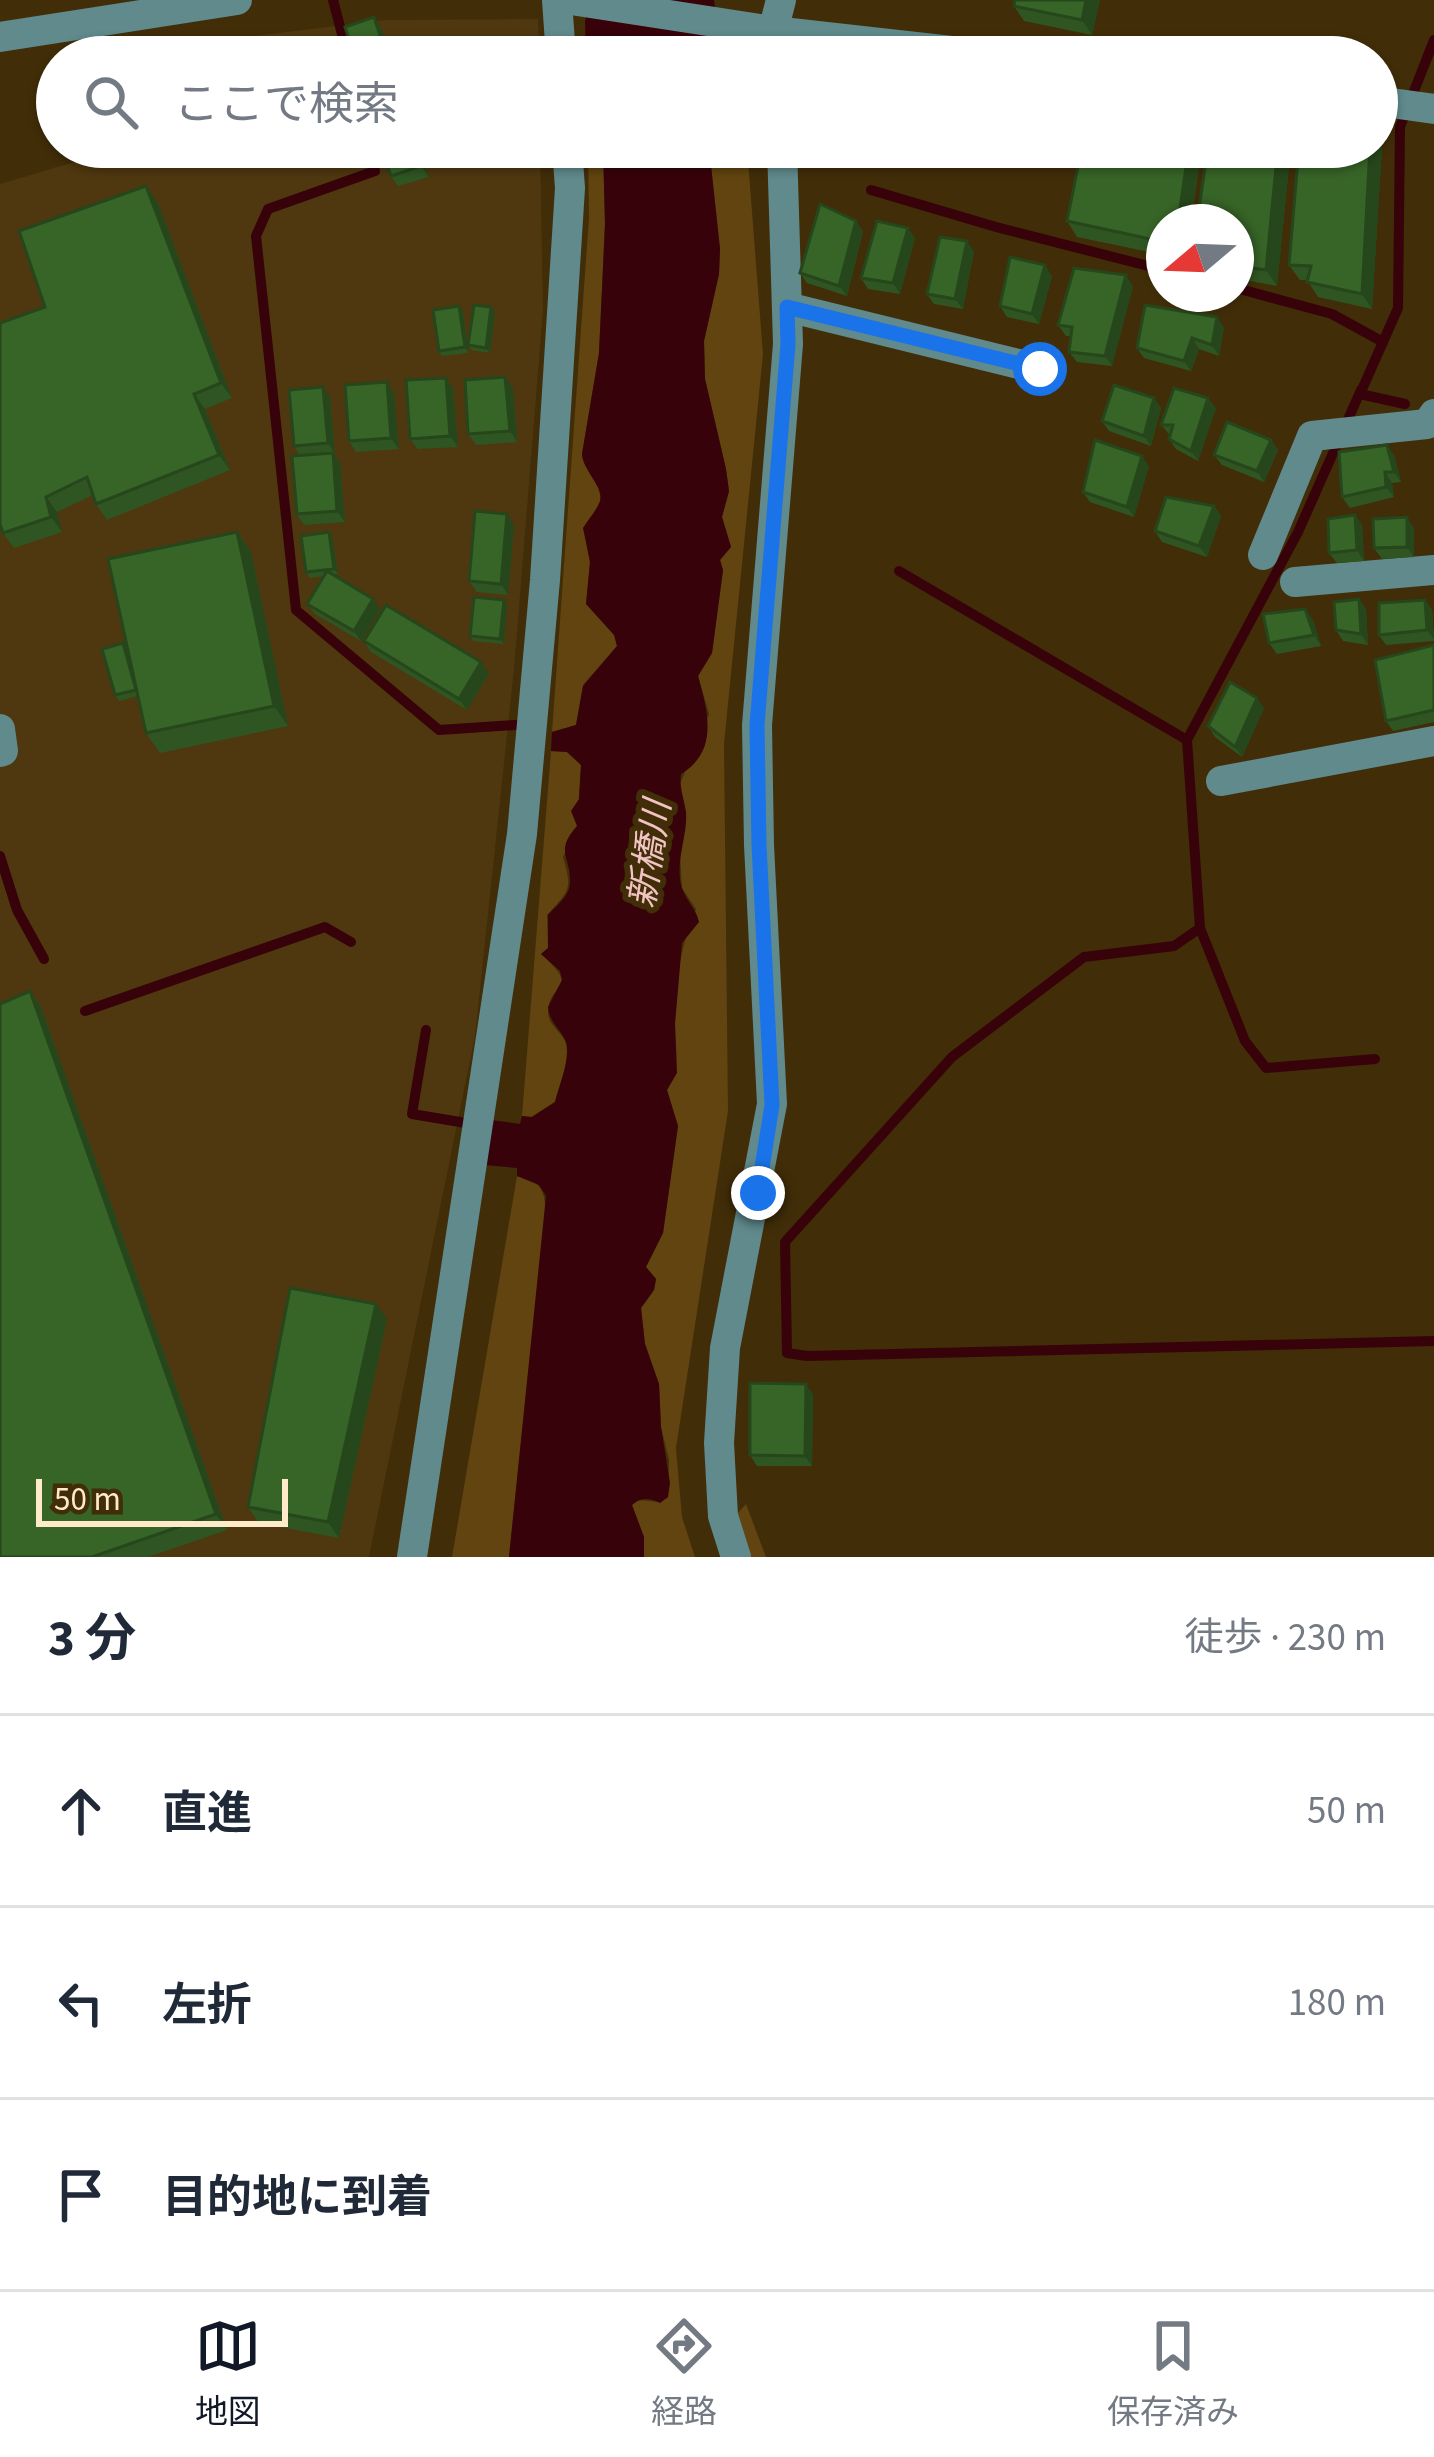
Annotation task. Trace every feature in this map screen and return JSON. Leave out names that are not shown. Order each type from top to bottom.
[{"type":"street","points":[[0,37],[237,0]]},
{"type":"street","points":[[557,0],[560,36]]},
{"type":"street","points":[[571,0],[737,36]]},
{"type":"street","points":[[775,36],[781,0]]},
{"type":"street","points":[[1398,104],[1434,109]]},
{"type":"street","points":[[412,1557],[522,834],[544,601],[569,168]]},
{"type":"street","points":[[736,1557],[723,1516],[719,1443],[725,1348],[772,1105],[757,725],[788,344],[783,168]]},
{"type":"street","points":[[787,307],[1040,369]]},
{"type":"street","points":[[1263,555],[1312,436],[1432,429]]},
{"type":"street","points":[[1295,582],[1434,571]]},
{"type":"street","points":[[0,729],[0,752]]},
{"type":"street","points":[[1221,782],[1434,741]]},
{"type":"shaded area","points":[[538,19],[538,36],[254,36],[385,20]]},
{"type":"shaded area","points":[[54,168],[540,168],[543,310],[514,669],[475,1036],[369,1557],[0,1557],[0,184]]},
{"type":"shaded area","points":[[588,168],[604,168],[599,353],[582,454],[600,495],[584,528],[590,562],[586,604],[615,635],[617,646],[583,685],[576,725],[552,732],[589,218]]},
{"type":"shaded area","points":[[711,168],[749,168],[763,354],[724,744],[728,1111],[676,1448],[682,1517],[695,1557],[644,1557],[644,1537],[632,1505],[668,1497],[669,1460],[661,1427],[659,1384],[645,1344],[641,1308],[654,1290],[656,1279],[646,1267],[663,1233],[678,1126],[667,1090],[676,1065],[680,965],[696,909],[682,888],[680,856],[686,814],[680,784],[709,714],[698,676],[712,653],[723,571],[720,560],[731,547],[722,517],[729,491],[726,469],[705,379],[704,341],[720,249]]},
{"type":"shaded area","points":[[551,751],[567,752],[581,765],[577,826],[563,857],[567,889],[547,915],[548,948],[541,954],[562,980],[548,1011],[564,1040],[567,1058],[555,1102],[531,1117],[522,1116]]},
{"type":"shaded area","points":[[517,1176],[540,1188],[545,1215],[509,1557],[452,1557]]},
{"type":"shaded area","points":[[746,1504],[766,1557],[748,1557],[735,1516]]},
{"type":"water","points":[[591,0],[714,0],[719,36],[585,36]]},
{"type":"water","name":"新橋川","points":[[604,168],[711,168],[720,249],[704,341],[705,379],[726,469],[729,491],[722,517],[731,547],[720,560],[723,570],[712,653],[698,676],[707,717],[706,742],[693,765],[681,774],[686,821],[680,879],[699,922],[682,943],[675,1024],[677,1073],[667,1090],[678,1126],[663,1233],[646,1267],[656,1279],[654,1290],[641,1308],[645,1344],[659,1384],[670,1483],[668,1497],[660,1503],[645,1499],[632,1505],[644,1537],[644,1557],[509,1557],[546,1196],[539,1185],[517,1176],[517,1168],[485,1165],[491,1120],[520,1124],[522,1116],[532,1117],[555,1102],[567,1056],[566,1042],[548,1007],[562,980],[560,971],[541,954],[548,948],[548,915],[569,887],[565,848],[577,826],[571,811],[579,799],[581,765],[567,752],[551,751],[552,732],[576,725],[583,686],[617,646],[614,635],[586,604],[590,562],[583,528],[600,501],[582,454],[599,353]]},
{"type":"building","points":[[1015,0],[1086,0],[1082,20],[1014,6]]},
{"type":"building","points":[[374,17],[380,36],[348,36],[345,27]]},
{"type":"building","points":[[388,168],[415,168],[391,176]]},
{"type":"building","points":[[1078,168],[1186,168],[1181,204],[1146,204],[1146,238],[1067,221]]},
{"type":"building","points":[[1205,168],[1276,168],[1266,270],[1254,268],[1254,204],[1200,204]]},
{"type":"building","points":[[1297,168],[1369,168],[1362,294],[1307,282],[1311,266],[1289,265]]},
{"type":"building","points":[[146,186],[221,383],[194,394],[219,455],[96,504],[87,477],[46,497],[51,517],[3,533],[0,323],[45,307],[19,231]]},
{"type":"building","points":[[820,204],[856,221],[839,286],[800,273]]},
{"type":"building","points":[[877,221],[908,228],[893,283],[861,278]]},
{"type":"building","points":[[940,237],[967,241],[955,299],[927,294]]},
{"type":"building","points":[[1010,257],[1045,265],[1032,314],[1000,306]]},
{"type":"building","points":[[1074,268],[1126,275],[1105,356],[1069,352],[1072,327],[1058,325]]},
{"type":"building","points":[[474,305],[491,307],[486,348],[468,345]]},
{"type":"building","points":[[1145,305],[1146,312],[1217,317],[1212,345],[1192,338],[1184,361],[1137,348]]},
{"type":"building","points":[[459,306],[465,347],[439,351],[433,310]]},
{"type":"building","points":[[505,377],[510,431],[468,434],[465,380]]},
{"type":"building","points":[[446,378],[450,436],[410,439],[406,380]]},
{"type":"building","points":[[387,382],[391,438],[349,441],[345,385]]},
{"type":"building","points":[[1114,385],[1154,398],[1144,436],[1102,421]]},
{"type":"building","points":[[323,387],[328,443],[294,446],[289,390]]},
{"type":"building","points":[[1174,388],[1208,398],[1191,451],[1169,439],[1173,425],[1161,425]]},
{"type":"building","points":[[1227,422],[1271,440],[1257,471],[1214,455]]},
{"type":"building","points":[[1095,440],[1142,456],[1127,507],[1083,492]]},
{"type":"building","points":[[1387,445],[1394,472],[1385,472],[1386,487],[1342,497],[1339,452]]},
{"type":"building","points":[[333,453],[337,511],[297,514],[292,456]]},
{"type":"building","points":[[1166,497],[1214,506],[1199,546],[1155,531]]},
{"type":"building","points":[[475,511],[507,514],[501,584],[469,581]]},
{"type":"building","points":[[1355,515],[1357,550],[1329,553],[1328,519]]},
{"type":"building","points":[[1407,517],[1407,547],[1374,548],[1373,519]]},
{"type":"building","points":[[237,532],[274,706],[146,733],[108,559]]},
{"type":"building","points":[[329,532],[334,569],[306,572],[301,536]]},
{"type":"building","points":[[327,571],[373,599],[354,631],[307,604]]},
{"type":"building","points":[[474,597],[504,600],[500,639],[470,636]]},
{"type":"building","points":[[1359,599],[1361,634],[1336,630],[1334,602]]},
{"type":"building","points":[[1425,600],[1427,630],[1379,635],[1379,603]]},
{"type":"building","points":[[386,605],[481,662],[459,699],[364,641]]},
{"type":"building","points":[[1305,609],[1314,635],[1269,643],[1263,614]]},
{"type":"building","points":[[123,643],[136,690],[115,695],[102,649]]},
{"type":"building","points":[[1434,645],[1434,710],[1386,721],[1375,660]]},
{"type":"building","points":[[1230,682],[1257,698],[1235,747],[1208,726]]},
{"type":"building","points":[[30,991],[216,1514],[92,1557],[0,1557],[0,1004]]},
{"type":"building","points":[[290,1288],[376,1304],[328,1522],[248,1507]]},
{"type":"building","points":[[750,1383],[806,1384],[805,1456],[750,1455]]},
{"type":"waterway","points":[[333,0],[342,36]]},
{"type":"waterway","points":[[1405,404],[1360,394],[1398,308],[1400,127],[1434,40]]},
{"type":"waterway","points":[[374,168],[268,209],[256,236],[296,610],[439,730],[515,725]]},
{"type":"waterway","points":[[871,190],[1146,265]]},
{"type":"waterway","points":[[1254,293],[1332,314],[1383,342]]},
{"type":"waterway","points":[[1361,390],[1298,532],[1187,740],[1200,928],[1174,946],[1084,957],[952,1057],[785,1242],[787,1353],[1434,1341]]},
{"type":"waterway","points":[[899,571],[1187,740]]},
{"type":"waterway","points":[[0,856],[17,910],[44,959]]},
{"type":"waterway","points":[[85,1011],[325,927],[351,942]]},
{"type":"waterway","points":[[1200,928],[1245,1041],[1266,1068],[1375,1059]]},
{"type":"waterway","points":[[426,1030],[412,1114],[472,1124]]},
{"type":"route","points":[[758,1193],[772,1105],[757,725],[788,344],[787,307],[1040,369]]}]
